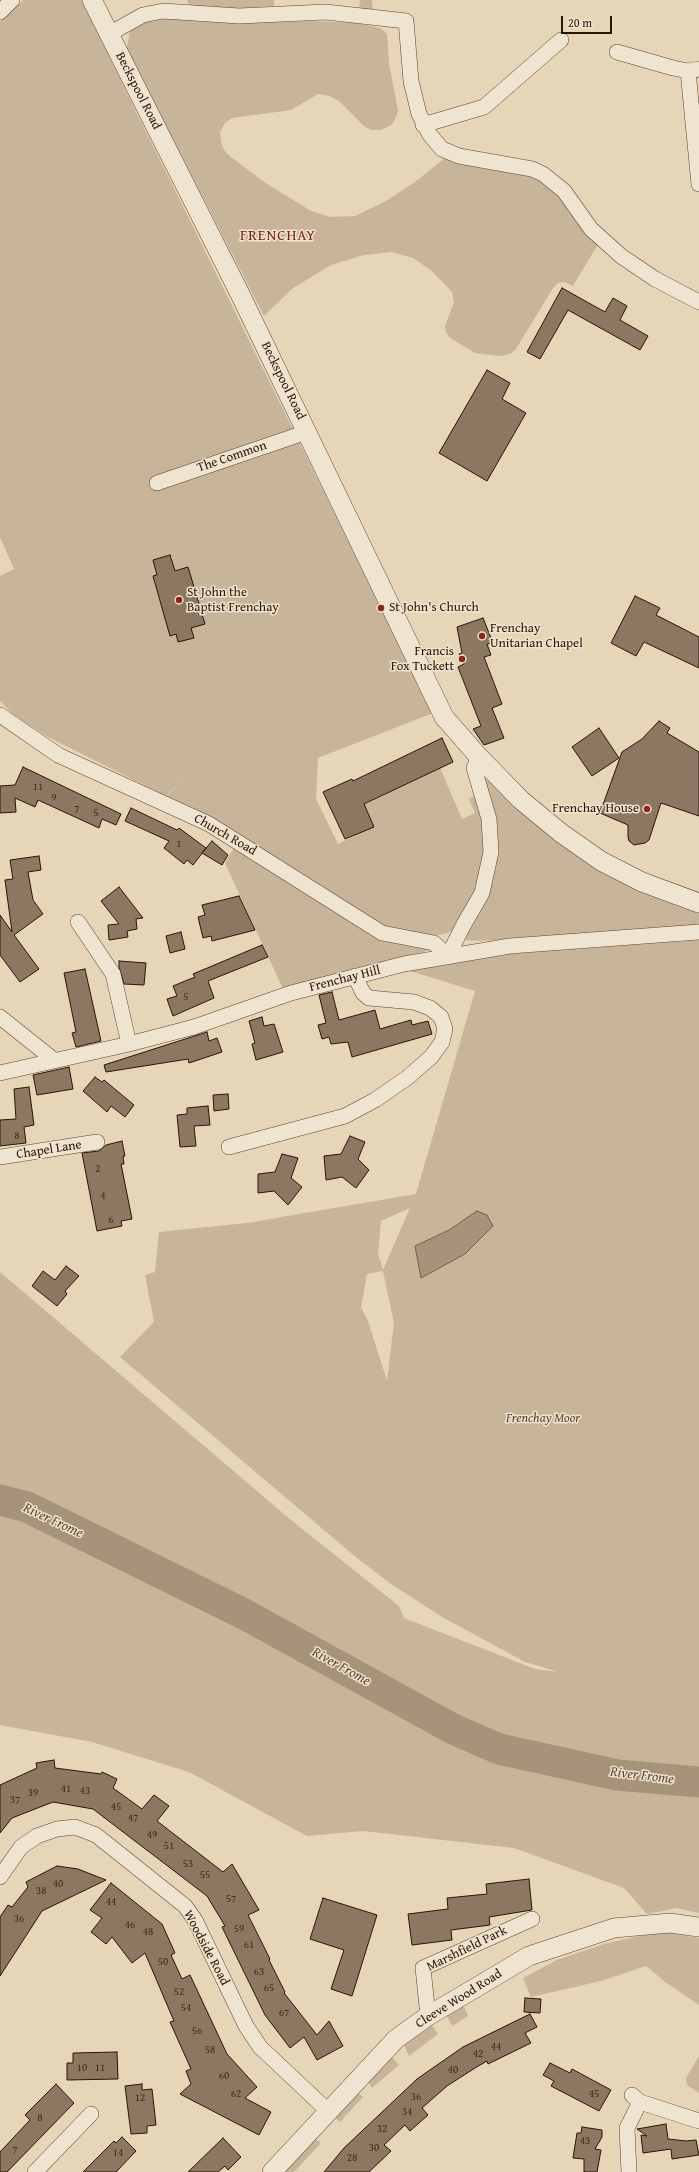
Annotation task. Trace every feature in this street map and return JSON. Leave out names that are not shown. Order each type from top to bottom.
[{"type":"street","points":[[0,12],[12,0]]},
{"type":"street","name":"Beckspool Road","points":[[92,0],[307,432],[444,717],[479,757],[521,800],[561,833],[601,861],[642,882],[699,904]]},
{"type":"street","points":[[109,34],[143,15],[163,11],[239,16],[326,12],[406,21],[411,81],[423,125],[442,149],[459,156],[525,168],[543,174],[564,191],[591,229],[621,256],[655,278],[699,302]]},
{"type":"street","points":[[423,125],[484,107],[561,40]]},
{"type":"street","points":[[617,52],[660,65],[693,70],[699,184]]},
{"type":"street","name":"The Common","points":[[157,482],[307,432]]},
{"type":"street","name":"Church Road","points":[[0,715],[58,756],[209,824],[382,933],[434,943],[448,956]]},
{"type":"street","points":[[448,956],[482,893],[491,852],[489,819],[474,768],[479,757]]},
{"type":"street","points":[[78,922],[113,974],[129,1044]]},
{"type":"street","name":"Frenchay Hill","points":[[0,1073],[129,1044],[194,1027],[291,993],[355,976],[448,956],[510,946],[699,932]]},
{"type":"street","points":[[229,1147],[345,1116],[375,1100],[408,1078],[431,1057],[442,1042],[445,1029],[441,1017],[430,1008],[414,1002],[369,998],[363,993],[355,976]]},
{"type":"street","points":[[0,1017],[54,1060]]},
{"type":"street","name":"Chapel Lane","points":[[0,1157],[97,1142]]},
{"type":"street","name":"Woodside Road","points":[[0,1877],[21,1847],[37,1836],[57,1829],[75,1827],[96,1835],[185,1906],[195,1920],[246,2026],[260,2047],[328,2111]]},
{"type":"street","name":"Marshfield Park","points":[[428,2016],[423,1968],[532,1919]]},
{"type":"street","name":"Cleeve Wood Road","points":[[272,2172],[396,2039],[428,2016],[529,1956],[614,1928],[670,1923],[699,1927]]},
{"type":"street","points":[[629,2172],[627,2128],[636,2098],[699,2122]]},
{"type":"street","points":[[35,2172],[91,2114]]},
{"type":"green space","points":[[23,0],[81,0],[433,713],[318,758],[316,799],[338,844],[373,827],[364,805],[440,768],[462,819],[475,813],[469,799],[478,793],[486,851],[477,890],[453,930],[445,934],[432,936],[381,925],[213,818],[167,796],[188,774],[166,796],[46,736],[14,715],[0,701],[0,576],[14,569],[0,537],[0,22]]},
{"type":"green space","points":[[187,0],[274,0],[274,6],[242,8],[243,20],[271,22],[312,21],[357,23],[380,28],[387,34],[389,64],[398,110],[396,118],[391,125],[381,130],[371,130],[364,126],[339,101],[329,96],[318,94],[291,110],[232,118],[225,123],[220,132],[224,150],[267,184],[311,211],[331,217],[355,216],[386,201],[415,182],[451,153],[543,174],[601,239],[573,286],[564,282],[558,283],[553,288],[516,349],[510,354],[500,356],[475,353],[450,338],[446,332],[445,326],[454,302],[452,292],[432,271],[413,258],[392,252],[364,255],[331,265],[293,288],[264,316],[127,49],[130,30],[146,22],[162,17],[193,17]]},
{"type":"green space","points":[[360,0],[372,0],[373,11],[359,9]]},
{"type":"green space","points":[[489,780],[699,911],[699,926],[481,941],[466,940],[464,932],[487,893],[485,782]]},
{"type":"green space","points":[[235,846],[363,930],[387,941],[426,946],[427,951],[356,968],[284,991],[225,863]]},
{"type":"green space","name":"Frenchay Moor","points":[[699,940],[699,1913],[677,1908],[647,1914],[624,1888],[514,1848],[363,1831],[307,1836],[189,1772],[92,1742],[0,1725],[0,1272],[291,1520],[399,1606],[404,1618],[535,1669],[559,1672],[525,1662],[444,1618],[391,1584],[357,1558],[120,1357],[154,1322],[145,1275],[155,1272],[159,1232],[247,1223],[416,1194],[475,991],[407,970],[477,956]],"holes":[[[410,1208],[383,1270],[378,1254],[381,1221]],[[383,1271],[394,1323],[387,1381],[368,1321],[361,1307],[367,1274]]]},
{"type":"green space","points":[[661,1931],[699,1938],[699,2005],[665,1982],[646,1966],[601,1981],[531,1997],[523,1978],[557,1960],[604,1944]]},
{"type":"green space","points":[[464,2006],[468,2016],[452,2026],[447,2016]]},
{"type":"green space","points":[[432,2025],[438,2034],[409,2056],[404,2045]]},
{"type":"green space","points":[[391,2056],[399,2065],[372,2088],[367,2080]]},
{"type":"green space","points":[[699,2056],[699,2093],[687,2085],[686,2078]]},
{"type":"green space","points":[[357,2092],[363,2097],[340,2122],[334,2116]]},
{"type":"green space","points":[[314,2138],[321,2143],[294,2172],[283,2172]]},
{"type":"shaded area","points":[[477,1211],[487,1215],[493,1226],[465,1254],[421,1278],[415,1246],[449,1230]]},
{"type":"building","points":[[562,288],[605,312],[613,298],[627,306],[620,320],[648,336],[640,350],[568,310],[540,359],[527,352]]},
{"type":"building","points":[[487,370],[510,383],[502,399],[526,413],[487,481],[439,453]]},
{"type":"building","name":"St John the Baptist Frenchay","points":[[170,555],[175,571],[188,567],[205,624],[191,628],[194,638],[178,642],[176,634],[170,636],[153,576],[157,575],[153,560]]},
{"type":"building","points":[[635,596],[660,608],[656,615],[699,637],[699,668],[644,642],[636,656],[611,643]]},
{"type":"building","points":[[483,618],[493,643],[487,644],[491,655],[484,657],[502,704],[492,708],[504,738],[484,745],[473,729],[481,726],[458,667],[464,664],[459,654],[462,653],[457,627]]},
{"type":"building","points":[[659,721],[670,728],[667,733],[699,752],[699,816],[661,803],[649,840],[645,843],[634,845],[629,841],[628,825],[600,813],[622,752],[642,739]]},
{"type":"building","points":[[599,728],[619,758],[592,776],[572,747]]},
{"type":"building","points":[[442,738],[453,762],[364,804],[374,827],[345,839],[323,792],[352,779],[353,781]]},
{"type":"building","points":[[23,767],[121,814],[116,825],[102,819],[99,828],[38,800],[35,807],[15,798],[16,812],[0,813],[0,786],[15,785]]},
{"type":"building","points":[[131,808],[177,830],[179,828],[206,848],[193,865],[187,860],[184,864],[164,848],[169,841],[125,821]]},
{"type":"building","points":[[212,841],[228,855],[222,865],[202,853]]},
{"type":"building","points":[[39,856],[41,870],[28,872],[33,900],[43,914],[14,935],[39,969],[20,982],[0,955],[0,915],[12,932],[5,880],[13,879],[10,860]]},
{"type":"building","points":[[119,887],[143,918],[136,919],[137,929],[127,931],[128,937],[109,940],[108,925],[119,924],[101,901]]},
{"type":"building","points":[[239,896],[255,930],[212,941],[211,936],[203,938],[198,917],[205,915],[202,905]]},
{"type":"building","points":[[181,932],[185,949],[170,953],[166,936]]},
{"type":"building","points":[[262,945],[268,957],[208,981],[214,998],[173,1016],[167,999],[177,996],[173,986],[195,977],[193,974]]},
{"type":"building","points":[[119,961],[146,963],[144,985],[124,984],[119,967]]},
{"type":"building","points":[[85,969],[101,1041],[76,1047],[72,1033],[76,1032],[64,973]]},
{"type":"building","points":[[332,992],[339,1020],[375,1010],[380,1029],[411,1020],[412,1025],[428,1021],[432,1034],[352,1057],[348,1042],[331,1044],[329,1037],[322,1039],[318,1025],[326,1023],[319,995]]},
{"type":"building","points":[[262,1017],[264,1026],[274,1024],[283,1052],[256,1060],[252,1044],[255,1043],[249,1021]]},
{"type":"building","points":[[207,1032],[209,1041],[217,1038],[222,1052],[189,1063],[188,1059],[106,1072],[104,1065]]},
{"type":"building","points":[[69,1067],[73,1089],[37,1095],[33,1075]]},
{"type":"building","points":[[95,1077],[102,1082],[104,1080],[134,1105],[125,1117],[111,1106],[107,1112],[83,1091]]},
{"type":"building","points":[[29,1087],[34,1125],[24,1127],[26,1143],[0,1146],[0,1120],[16,1119],[14,1089]]},
{"type":"building","points":[[228,1094],[229,1109],[214,1111],[213,1095]]},
{"type":"building","points":[[208,1106],[210,1125],[194,1126],[196,1146],[180,1147],[177,1115],[187,1114],[187,1108]]},
{"type":"building","points":[[350,1136],[365,1142],[358,1159],[369,1170],[356,1188],[342,1177],[326,1180],[324,1156],[341,1154]]},
{"type":"building","points":[[122,1141],[125,1156],[123,1156],[124,1164],[121,1164],[132,1219],[121,1221],[122,1226],[97,1231],[82,1153],[99,1151],[106,1145]]},
{"type":"building","points":[[282,1154],[298,1158],[291,1178],[302,1187],[288,1205],[274,1191],[258,1193],[258,1174],[275,1172]]},
{"type":"building","points":[[66,1266],[79,1276],[65,1291],[67,1294],[57,1306],[32,1286],[43,1271],[55,1280]]},
{"type":"building","points":[[54,1760],[55,1768],[101,1774],[102,1772],[117,1779],[113,1788],[142,1809],[154,1795],[169,1806],[157,1821],[223,1872],[232,1864],[259,1910],[248,1915],[270,1959],[269,1960],[285,1992],[284,1993],[317,2035],[329,2021],[343,2046],[317,2060],[304,2037],[290,2048],[265,2015],[222,1927],[225,1926],[207,1896],[93,1809],[53,1802],[12,1818],[0,1833],[0,1785],[37,1768],[36,1763]]},
{"type":"building","points":[[57,1866],[78,1869],[106,1880],[42,1911],[0,1976],[0,1917],[8,1905],[12,1907],[28,1887],[26,1882]]},
{"type":"building","points":[[529,1879],[532,1910],[489,1917],[490,1925],[451,1930],[452,1940],[412,1945],[408,1914],[448,1909],[447,1898],[487,1894],[486,1884]]},
{"type":"building","points":[[111,1883],[162,1924],[175,1953],[171,1955],[182,1979],[190,1975],[227,2054],[257,2087],[245,2098],[271,2112],[259,2135],[180,2094],[191,2084],[186,2071],[191,2069],[170,2022],[174,2021],[145,1953],[132,1963],[112,1937],[106,1944],[91,1932],[102,1918],[90,1910]]},
{"type":"building","points":[[323,1898],[377,1915],[352,1996],[331,1989],[344,1950],[310,1939]]},
{"type":"building","points":[[525,1998],[541,1999],[540,2013],[524,2012]]},
{"type":"building","points":[[530,2014],[537,2027],[525,2033],[531,2043],[488,2064],[487,2061],[447,2086],[422,2108],[428,2115],[410,2131],[405,2125],[384,2145],[391,2151],[369,2172],[324,2172],[344,2148],[417,2079],[463,2047]]},
{"type":"building","points":[[117,2052],[118,2079],[67,2080],[67,2063],[73,2063],[73,2053]]},
{"type":"building","points":[[550,2063],[570,2073],[572,2069],[611,2090],[599,2111],[551,2086],[554,2081],[543,2075]]},
{"type":"building","points":[[56,2084],[74,2103],[7,2172],[0,2172],[0,2152],[30,2120],[25,2115]]},
{"type":"building","points":[[142,2084],[142,2090],[152,2089],[156,2125],[147,2126],[147,2133],[131,2134],[125,2086]]},
{"type":"building","points":[[666,2124],[668,2139],[686,2141],[696,2140],[699,2155],[672,2159],[671,2149],[643,2153],[641,2135],[647,2136],[637,2129]]},
{"type":"building","points":[[582,2127],[602,2130],[602,2137],[595,2149],[601,2150],[597,2172],[584,2172],[584,2159],[573,2158],[577,2133],[581,2133]]},
{"type":"building","points":[[122,2137],[136,2151],[116,2172],[83,2172],[114,2141],[116,2143]]},
{"type":"building","points":[[223,2138],[241,2157],[228,2170],[225,2166],[218,2172],[188,2172]]},
{"type":"waterway","name":"River Frome","points":[[0,1500],[27,1507],[244,1614],[453,1729],[499,1749],[617,1775],[699,1782]]},
{"type":"place","name":"St John the Baptist Frenchay","points":[[179,600]]},
{"type":"place","name":"St John's Church","points":[[381,608]]},
{"type":"place","name":"Frenchay Unitarian Chapel","points":[[482,636]]},
{"type":"place","name":"Francis Fox Tuckett","points":[[462,659]]},
{"type":"place","name":"Frenchay House","points":[[647,809]]},
{"type":"district","name":"FRENCHAY","points":[[278,236]]}]
